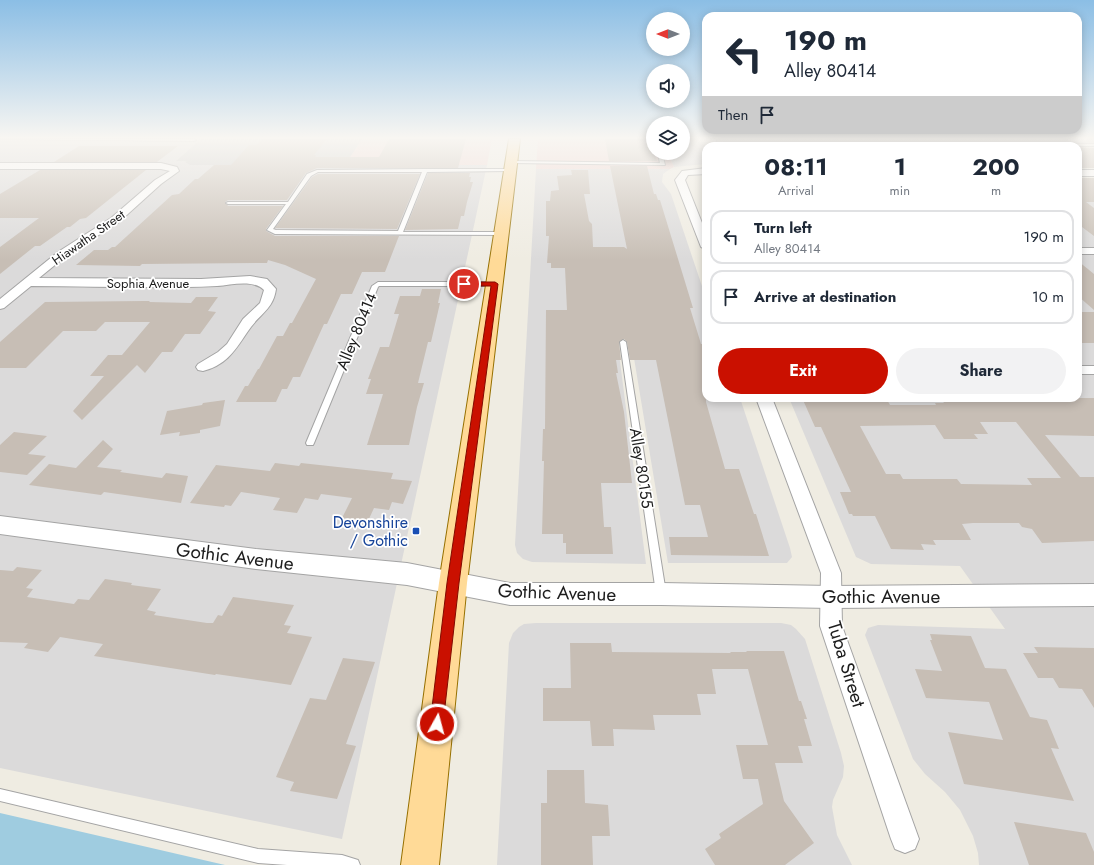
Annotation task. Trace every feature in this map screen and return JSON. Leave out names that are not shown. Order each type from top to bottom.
[{"type":"main road","points":[[420,865],[453,583],[509,179]]},
{"type":"street","name":"Hiawatha Street","points":[[0,305],[62,254],[115,220],[158,182],[164,179]]},
{"type":"street","points":[[680,179],[702,237]]},
{"type":"street","points":[[1082,251],[1094,251]]},
{"type":"street","name":"Sophia Avenue","points":[[28,282],[201,283],[250,280],[263,282],[270,289],[270,295],[266,304],[260,312],[248,321],[229,350],[203,367]]},
{"type":"street","points":[[1082,370],[1094,370]]},
{"type":"street","name":"Tuba Street","points":[[766,402],[831,573],[831,626],[905,839]]},
{"type":"street","name":"Gothic Avenue","points":[[0,525],[256,559],[407,574],[510,594],[661,594],[832,597],[1094,595]]},
{"type":"lane","points":[[306,179],[270,230],[400,234],[502,234]]},
{"type":"lane","points":[[400,234],[421,179]]},
{"type":"lane","points":[[228,203],[288,203]]},
{"type":"lane","name":"Alley 80414","points":[[310,443],[374,286],[378,284],[495,284]]},
{"type":"lane","name":"Alley 80155","points":[[623,342],[661,594]]},
{"type":"lane","points":[[0,796],[258,856],[342,862],[353,865]]},
{"type":"shaded area","points":[[0,179],[484,179],[342,839],[0,768]]},
{"type":"shaded area","points":[[535,179],[662,179],[662,182],[671,194],[702,286],[702,402],[741,402],[792,557],[787,563],[668,563],[630,334],[602,334],[618,346],[646,564],[532,562],[523,559],[517,553],[515,545]]},
{"type":"shaded area","points":[[1082,179],[1094,179],[1094,865],[979,865],[978,853],[973,836],[960,810],[945,792],[925,774],[913,759],[865,635],[868,628],[878,625],[1005,629],[960,566],[871,564],[856,557],[791,402],[1082,402]]},
{"type":"shaded area","points":[[781,623],[791,625],[805,639],[841,753],[844,766],[843,777],[833,800],[832,807],[837,835],[852,865],[497,865],[509,643],[513,633],[519,627],[524,624]]},
{"type":"water","points":[[0,813],[225,865],[0,865]]},
{"type":"building","points":[[24,179],[134,179],[86,218],[80,219],[40,246],[35,246],[0,274],[0,247],[39,218],[0,218],[0,194]]},
{"type":"building","points":[[195,179],[302,179],[287,200],[228,200],[225,202],[228,206],[283,206],[266,229],[266,231],[275,236],[399,236],[385,272],[362,272],[352,294],[341,294],[327,324],[324,324],[300,377],[293,377],[287,389],[282,389],[276,402],[236,402],[245,386],[248,386],[259,369],[277,336],[283,336],[290,323],[292,323],[316,279],[285,265],[268,260],[267,263],[142,264],[140,266],[76,265],[94,250],[108,250],[115,247],[172,195],[179,194]]},
{"type":"building","points":[[310,179],[418,179],[397,229],[275,228]]},
{"type":"building","points":[[425,179],[471,179],[470,182],[473,182],[464,216],[461,216],[458,229],[405,230]]},
{"type":"building","points":[[557,179],[589,179],[590,194],[584,194],[589,221],[592,224],[593,247],[624,247],[627,249],[613,179],[650,179],[654,194],[656,194],[658,200],[660,200],[693,308],[690,308],[702,344],[702,402],[706,402],[725,469],[739,469],[754,514],[756,514],[769,556],[671,555],[669,537],[708,537],[700,505],[685,505],[656,360],[630,360],[627,342],[624,339],[619,342],[621,360],[616,360],[618,373],[616,373],[624,412],[632,483],[601,483],[604,527],[611,527],[613,554],[566,554],[566,543],[563,543],[563,534],[542,534],[544,461],[542,461],[543,429],[545,429],[546,310],[567,310],[565,268],[551,268],[551,263],[547,263],[549,236],[546,236],[546,201],[550,201],[551,191],[559,190]]},
{"type":"building","points":[[1082,179],[1094,179],[1094,202],[1086,202],[1094,208],[1094,236],[1082,227]]},
{"type":"building","points":[[1082,264],[1094,274],[1094,310],[1082,300]]},
{"type":"building","points":[[422,289],[441,289],[438,303],[440,303],[431,342],[428,342],[418,383],[424,383],[409,445],[367,445],[383,394],[366,394],[371,379],[368,379],[380,347],[389,347],[399,314],[394,314],[400,296],[420,296]]},
{"type":"building","points":[[196,297],[218,297],[208,311],[216,312],[200,334],[185,334],[172,352],[162,352],[145,373],[137,365],[82,420],[73,411],[104,376],[90,376],[108,355],[122,355],[150,322],[105,322],[96,331],[63,331],[26,368],[0,368],[0,342],[45,302],[150,301],[149,302],[191,303]]},
{"type":"building","points":[[1082,312],[1094,312],[1094,343],[1082,343]]},
{"type":"building","points":[[1082,398],[1094,398],[1094,436],[1045,435],[1080,477],[1094,477],[1094,541],[1042,543],[1032,529],[1022,527],[1019,523],[973,523],[962,524],[971,540],[933,540],[936,545],[921,544],[924,550],[891,549],[875,516],[853,516],[852,514],[849,514],[840,492],[851,492],[821,427],[815,427],[804,402],[888,402],[890,405],[936,405],[935,403],[944,403],[943,402],[1082,402]],"holes":[[[980,422],[1016,422],[1061,478],[1027,478],[1032,485],[961,484],[957,479],[903,479],[900,474],[886,474],[860,426],[935,425],[944,439],[978,439],[974,434],[988,434]]]},
{"type":"building","points":[[225,400],[220,426],[200,430],[200,433],[179,436],[180,432],[160,435],[167,411]]},
{"type":"building","points":[[14,432],[47,436],[28,454],[46,456],[27,475],[0,472],[0,445]]},
{"type":"building","points":[[103,440],[113,449],[97,467],[122,470],[120,472],[162,478],[166,473],[188,476],[181,503],[104,492],[101,495],[29,485],[49,464],[76,468]]},
{"type":"building","points":[[275,463],[299,466],[301,463],[393,473],[391,479],[412,481],[403,504],[392,502],[389,510],[374,508],[368,521],[342,518],[352,498],[321,494],[318,500],[305,498],[297,513],[273,510],[280,498],[241,492],[231,506],[225,505],[224,507],[190,503],[216,465],[270,471]]},
{"type":"building","points":[[17,567],[42,570],[26,588],[33,589],[27,597],[74,604],[78,599],[89,600],[105,579],[132,583],[131,585],[161,589],[147,610],[156,612],[154,615],[207,623],[213,623],[218,615],[222,616],[233,597],[294,605],[284,625],[291,626],[287,633],[312,637],[291,685],[94,656],[103,644],[60,637],[48,652],[24,648],[28,643],[0,642],[0,570],[13,571]]},
{"type":"building","points":[[930,634],[971,636],[985,668],[1006,669],[1030,717],[1047,720],[1059,749],[1051,748],[1074,801],[964,784],[948,732],[1003,740],[989,702],[926,698],[915,669],[942,671],[930,640],[932,640]]},
{"type":"building","points":[[570,643],[611,643],[612,652],[731,653],[730,652],[747,652],[746,651],[784,651],[799,701],[801,701],[807,719],[804,719],[812,746],[798,746],[803,763],[775,763],[784,801],[814,843],[785,865],[715,865],[705,849],[721,838],[719,834],[763,804],[758,779],[743,779],[736,745],[768,745],[748,669],[712,669],[716,694],[697,694],[701,715],[653,715],[655,730],[613,729],[614,746],[592,746],[590,721],[543,721],[543,688],[571,688]]},
{"type":"building","points":[[1034,647],[1094,648],[1094,708],[1082,689],[1059,688],[1053,678],[1038,678],[1023,653],[1038,653]]},
{"type":"building","points":[[343,658],[375,662],[346,744],[356,746],[337,799],[290,791],[294,782],[276,777],[310,698],[326,700]]},
{"type":"building","points":[[547,770],[584,770],[585,803],[608,805],[610,836],[592,836],[593,865],[541,865],[541,803],[547,803]]},
{"type":"building","points":[[1014,822],[1086,833],[1094,852],[1094,865],[1029,865]]},
{"type":"place","name":"Devonshire / Gothic","points":[[416,531]]},
{"type":"route","points":[[437,724],[453,583],[495,284],[464,284]]}]
